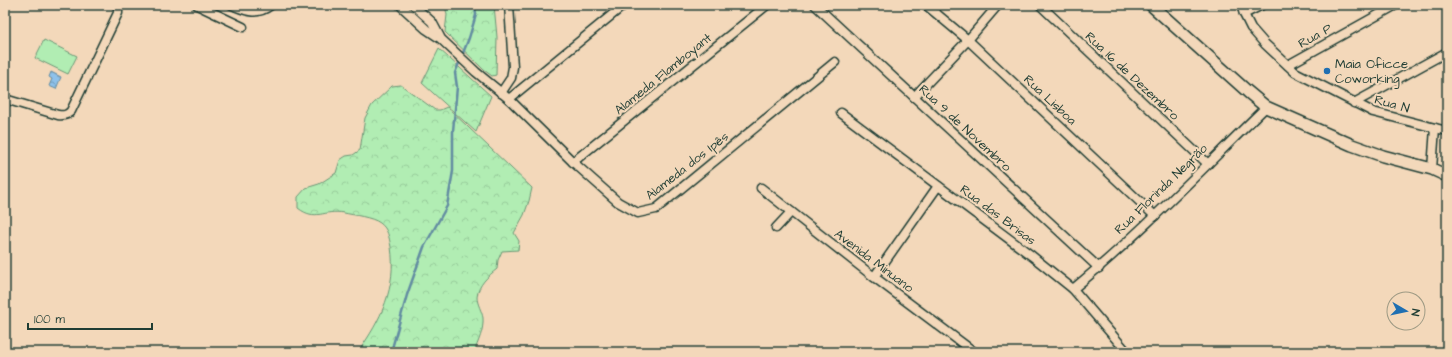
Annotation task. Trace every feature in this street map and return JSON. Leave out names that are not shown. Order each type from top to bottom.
[{"type":"street","points":[[5,99],[58,116],[68,114],[71,111],[118,13],[118,5]]},
{"type":"street","points":[[197,5],[243,27]]},
{"type":"street","points":[[232,5],[259,12],[271,5]]},
{"type":"street","name":"Alameda dos Ipês","points":[[400,5],[509,99],[573,162],[618,202],[638,213],[656,209],[835,62]]},
{"type":"street","name":"Alameda dos Ipês","points":[[413,5],[432,22],[441,39]]},
{"type":"street","points":[[501,93],[511,78],[513,67],[509,5]]},
{"type":"street","points":[[509,99],[624,5]]},
{"type":"street","name":"Alameda Flamboyant","points":[[573,162],[767,5]]},
{"type":"street","name":"Rua 9 de Novembro","points":[[815,5],[1099,268]]},
{"type":"street","name":"Rua Lisboa","points":[[926,5],[968,40],[1154,216]]},
{"type":"street","points":[[914,97],[968,40],[998,5]]},
{"type":"street","name":"Rua 16 de Dezembro","points":[[1040,5],[1208,164]]},
{"type":"street","points":[[1151,5],[1266,107],[1352,145],[1383,156],[1432,169],[1447,176]]},
{"type":"street","name":"Rua N","points":[[1241,5],[1251,28],[1295,72],[1373,112],[1443,130],[1447,128]]},
{"type":"street","points":[[1244,14],[1262,5]]},
{"type":"street","name":"Rua P","points":[[1288,65],[1396,5]]},
{"type":"street","points":[[1354,103],[1447,52]]},
{"type":"street","name":"Rua Florinda Negrão","points":[[1073,289],[1099,268],[1266,107]]},
{"type":"street","name":"Rua das Brisas","points":[[841,113],[1032,256],[1073,289],[1126,352]]},
{"type":"street","points":[[1432,169],[1435,128]]},
{"type":"street","points":[[874,277],[938,186]]},
{"type":"street","name":"Avenida Minuano","points":[[761,188],[874,277],[974,352]]},
{"type":"street","points":[[776,228],[791,212]]},
{"type":"green space","points":[[445,5],[494,5],[497,37],[496,75],[492,76],[484,70],[445,32],[447,15]]},
{"type":"green space","points":[[44,40],[77,56],[68,74],[35,58]]},
{"type":"green space","points":[[439,49],[491,96],[476,132],[422,83]]},
{"type":"green space","points":[[401,85],[435,110],[440,110],[447,107],[532,188],[524,215],[514,233],[519,241],[518,250],[502,251],[498,260],[497,269],[484,281],[479,289],[477,300],[483,318],[483,327],[474,352],[358,352],[374,328],[389,289],[392,276],[392,262],[388,234],[380,223],[367,218],[337,212],[315,215],[304,212],[298,208],[298,197],[306,188],[319,184],[336,173],[340,160],[346,156],[353,155],[360,150],[365,118],[372,105],[392,86]]},
{"type":"water","points":[[51,72],[61,77],[56,89],[49,86],[52,79],[49,77]]},
{"type":"waterway","points":[[391,352],[407,295],[424,247],[447,206],[453,171],[453,131],[457,87],[455,73],[469,38],[476,15],[475,5]]},
{"type":"place","name":"Maia Oficce Coworking","points":[[1327,71]]}]
